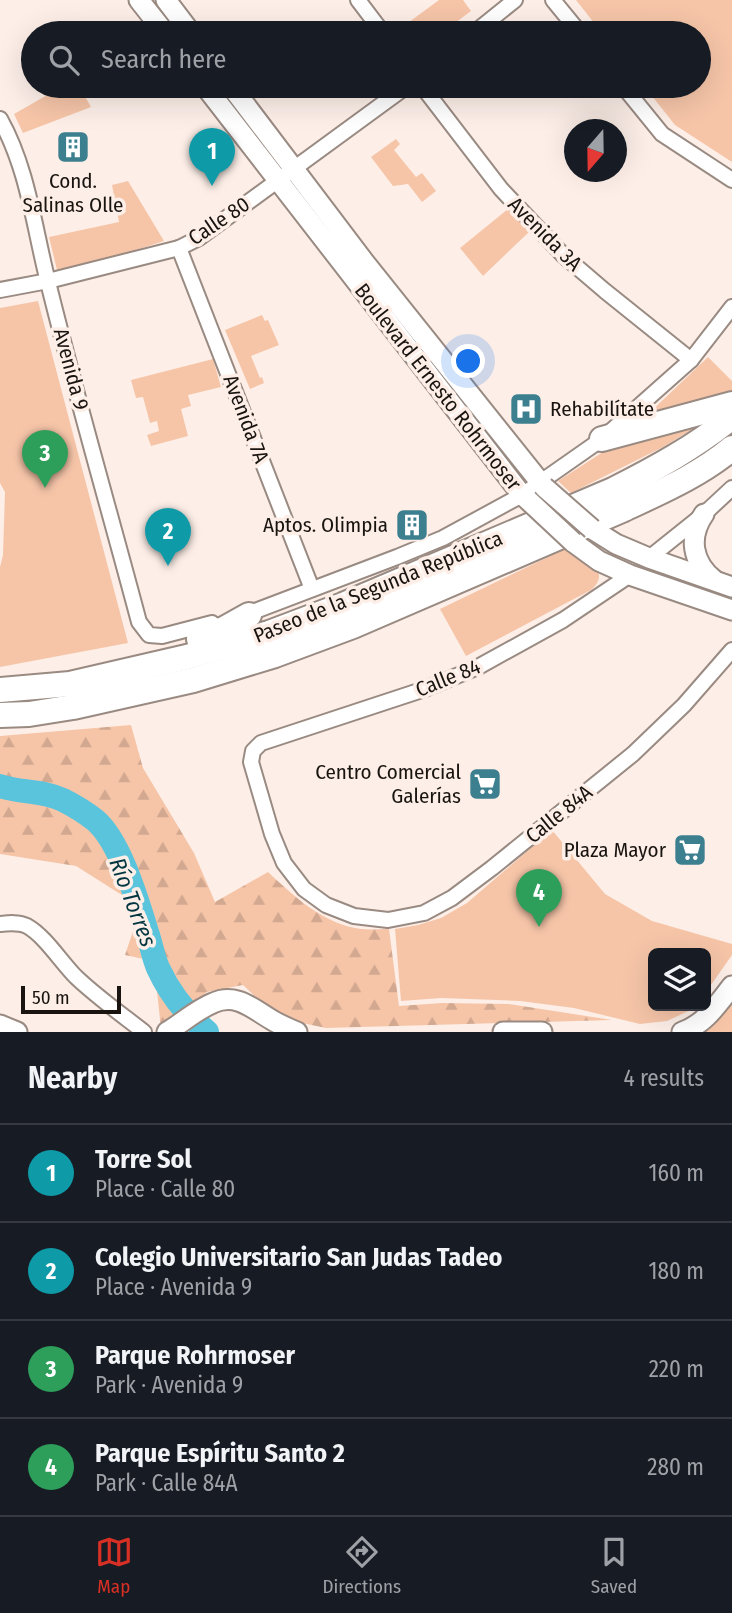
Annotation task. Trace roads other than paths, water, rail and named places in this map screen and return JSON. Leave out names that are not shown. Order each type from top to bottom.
[{"type":"highway","points":[[601,439],[732,404]]},
{"type":"highway","name":"Paseo de la Segunda República","points":[[0,690],[70,684],[187,657],[269,633],[343,605],[623,485],[652,471],[707,437],[732,417]]},
{"type":"highway","name":"Paseo de la Segunda República","points":[[0,715],[73,707],[193,680],[301,645],[353,626],[622,510],[716,461],[732,448]]},
{"type":"highway","points":[[117,673],[224,629],[249,615]]},
{"type":"main road","points":[[139,0],[156,21]]},
{"type":"main road","points":[[166,0],[182,21]]},
{"type":"main road","name":"Boulevard Ernesto Rohrmoser","points":[[216,98],[365,263],[542,485],[592,529],[616,544],[723,584]]},
{"type":"main road","name":"Boulevard Ernesto Rohrmoser","points":[[238,98],[285,174],[525,498],[574,543],[599,561],[630,575],[732,610]]},
{"type":"main road","points":[[704,514],[695,533],[695,555],[706,574],[723,584]]},
{"type":"main road","points":[[574,543],[636,564],[649,558]]},
{"type":"main road","points":[[682,1032],[693,1028],[708,1016],[732,986]]},
{"type":"main road","points":[[172,1029],[211,1003],[236,999],[297,1032]]},
{"type":"main road","points":[[0,1026],[18,1032]]},
{"type":"main road","points":[[503,1032],[542,1032]]},
{"type":"street","points":[[358,0],[374,21]]},
{"type":"street","points":[[489,21],[515,0]]},
{"type":"street","points":[[553,0],[570,21]]},
{"type":"street","name":"Calle 80","points":[[0,290],[48,281],[179,248],[199,238],[390,98]]},
{"type":"street","name":"Avenida 3A","points":[[431,98],[501,189],[564,256],[691,359]]},
{"type":"street","points":[[633,98],[663,134],[732,180]]},
{"type":"street","name":"Avenida 9","points":[[0,119],[23,170],[48,281],[139,622],[149,635],[162,636],[249,615]]},
{"type":"street","name":"Avenida 7A","points":[[179,248],[312,589]]},
{"type":"street","points":[[249,615],[397,557],[525,498],[601,439],[691,359],[732,307]]},
{"type":"street","points":[[649,558],[732,488]]},
{"type":"street","name":"Calle 84","points":[[253,751],[261,743],[425,688],[478,667],[564,620],[630,575]]},
{"type":"street","name":"Calle 84A","points":[[253,751],[251,762],[272,834],[284,863],[304,888],[326,905],[354,916],[388,920],[424,913],[452,898],[492,868],[643,745],[684,705],[732,650]]},
{"type":"street","points":[[0,923],[28,927],[75,976],[144,1032]]},
{"type":"waterway","name":"Río Torres","points":[[0,786],[63,800],[91,817],[104,830],[127,872],[162,977],[179,1003],[207,1032]]},
{"type":"place","name":"Cond. Salinas Olle","points":[[73,147]]},
{"type":"place","name":"Torre Sol","points":[[212,186]]},
{"type":"place","name":"Rehabilítate","points":[[526,409]]},
{"type":"place","name":"Parque Rohrmoser","points":[[45,488]]},
{"type":"place","name":"Aptos. Olimpia","points":[[412,525]]},
{"type":"place","name":"Colegio Universitario San Judas Tadeo","points":[[168,566]]},
{"type":"place","name":"Centro Comercial Galerías","points":[[485,784]]},
{"type":"place","name":"Plaza Mayor","points":[[690,850]]},
{"type":"place","name":"Parque Espíritu Santo 2","points":[[539,927]]}]
